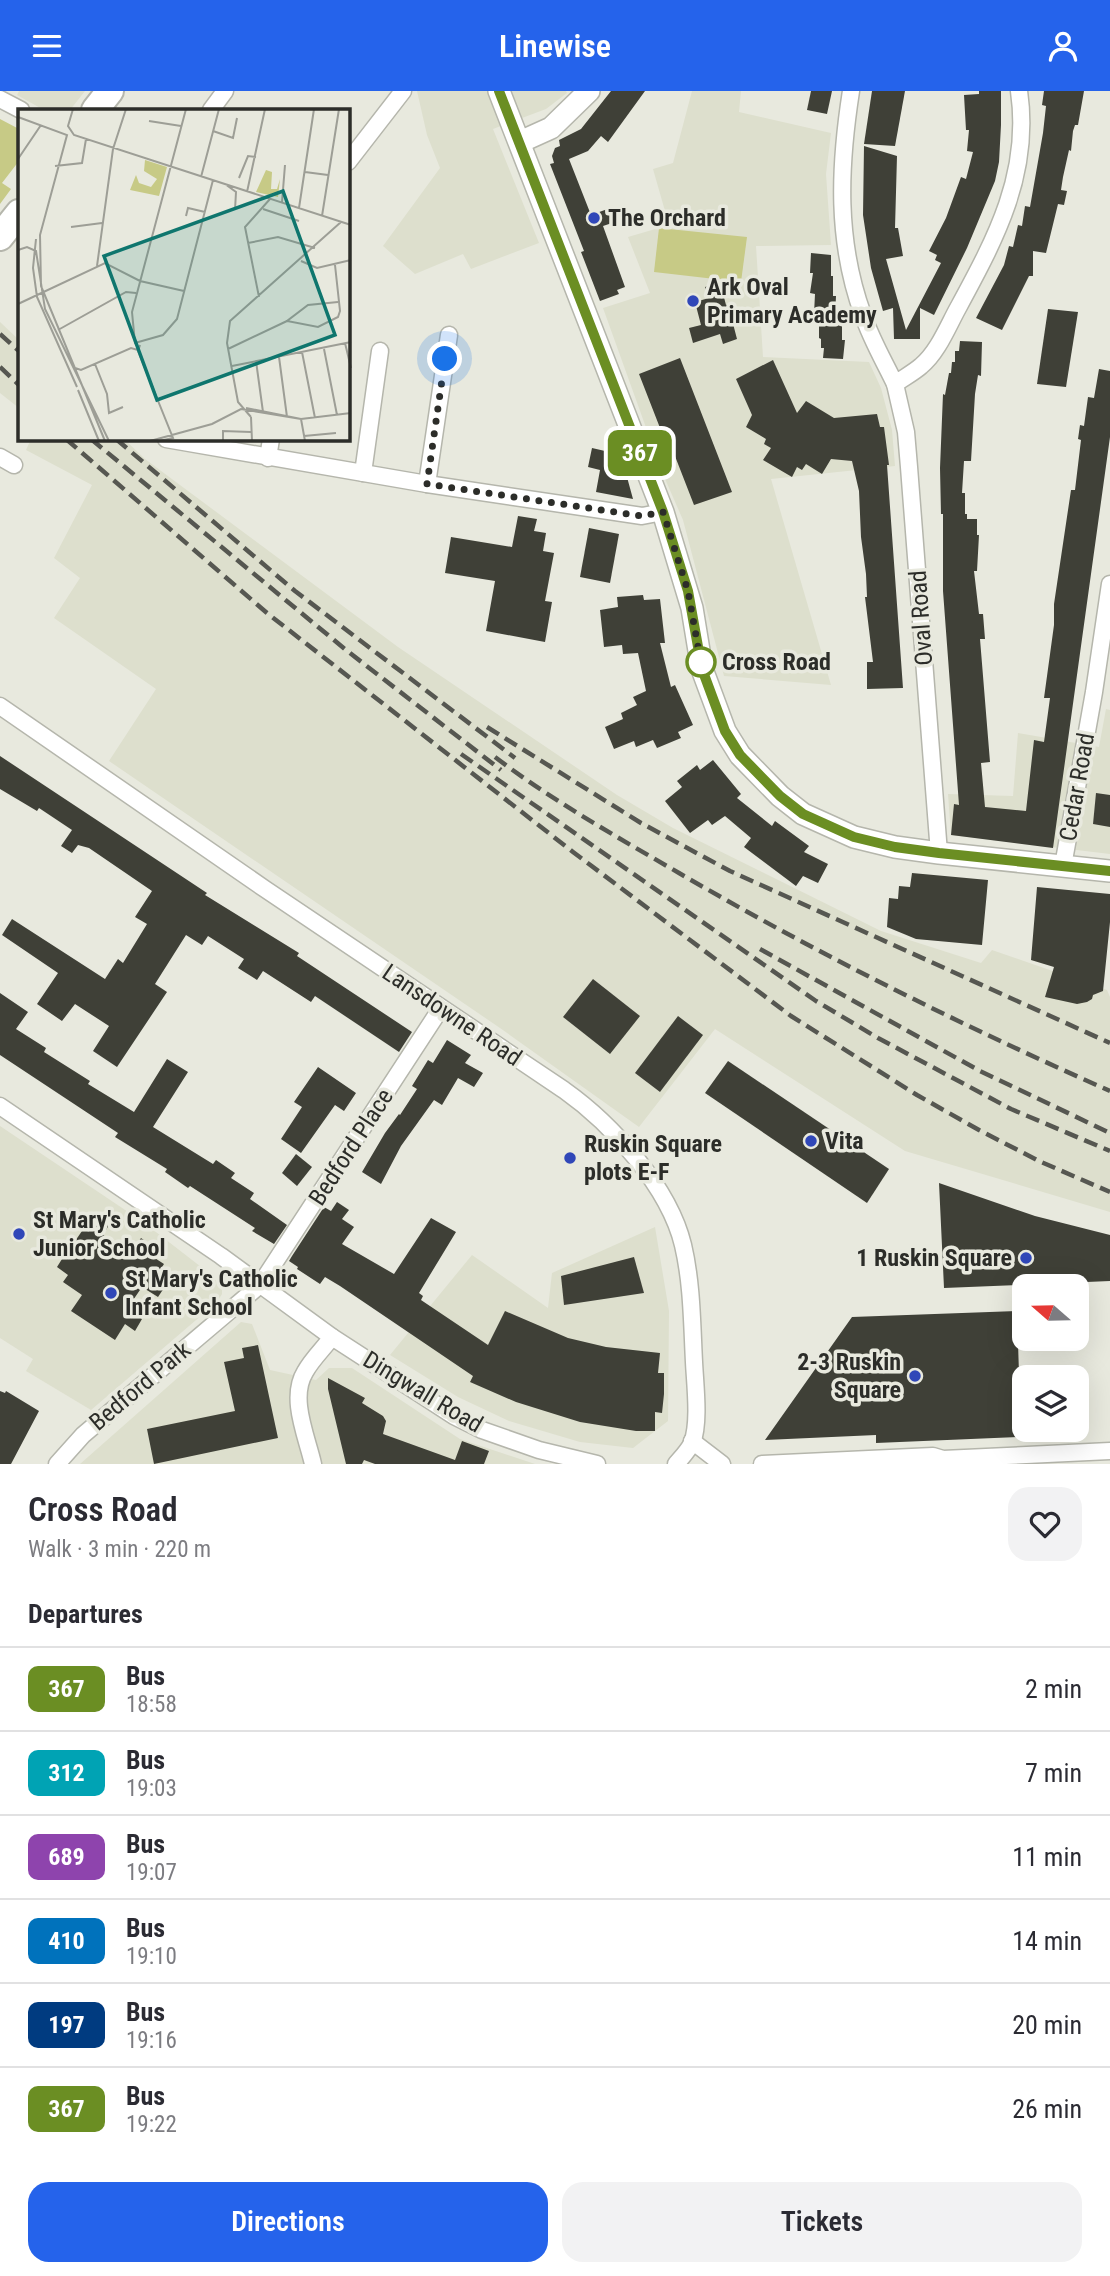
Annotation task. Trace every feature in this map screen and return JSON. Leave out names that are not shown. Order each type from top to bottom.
[{"type":"main road","points":[[96,109],[110,91]]},
{"type":"main road","points":[[0,237],[18,214]]},
{"type":"street","points":[[212,109],[225,91]]},
{"type":"street","points":[[350,159],[403,91]]},
{"type":"street","points":[[499,91],[663,512],[689,597],[702,669],[725,731],[740,755],[780,796],[803,814],[854,837],[895,847],[939,853],[1110,871]]},
{"type":"street","points":[[520,142],[551,128],[589,91]]},
{"type":"street","name":"Oval Road","points":[[851,91],[841,206],[848,262],[863,316],[895,384],[906,432],[939,853]]},
{"type":"street","points":[[895,384],[923,365],[942,338],[979,270],[1005,213],[1019,164],[1023,127],[1019,91]]},
{"type":"street","points":[[0,99],[19,109]]},
{"type":"street","points":[[427,484],[449,335]]},
{"type":"street","points":[[363,473],[380,351]]},
{"type":"street","points":[[177,441],[427,484],[642,516],[663,512]]},
{"type":"street","points":[[268,458],[271,441]]},
{"type":"street","name":"Cedar Road","points":[[1063,866],[1080,770],[1102,693],[1110,583]]},
{"type":"street","name":"Lansdowne Road","points":[[0,706],[586,1106],[607,1126],[637,1161],[670,1210],[683,1245],[691,1306],[695,1416],[692,1441],[679,1460]]},
{"type":"street","name":"Bedford Place","points":[[260,1285],[441,1008]]},
{"type":"street","name":"Dingwall Road","points":[[0,1106],[221,1256],[332,1336],[469,1424],[539,1450],[597,1464]]},
{"type":"street","name":"Bedford Park","points":[[57,1464],[83,1435],[260,1285]]},
{"type":"street","points":[[313,1464],[299,1403],[299,1389],[304,1372],[332,1336]]},
{"type":"street","points":[[692,1441],[722,1464]]},
{"type":"street","points":[[762,1464],[1110,1451]]},
{"type":"shaded area","points":[[19,91],[85,91],[71,109],[42,109],[17,95]]},
{"type":"shaded area","points":[[417,91],[566,91],[567,93],[546,109],[493,129],[539,243],[471,269],[463,254],[415,274],[383,246],[440,168],[427,135]]},
{"type":"shaded area","name":"Ark Oval Primary Academy","points":[[692,91],[741,91],[739,112],[831,133],[826,174],[831,245],[756,246],[763,357],[869,362],[881,388],[892,430],[895,466],[771,479],[831,685],[724,676],[683,520],[662,472],[603,308],[650,293],[628,237],[669,225],[653,169],[673,163]]},
{"type":"shaded area","points":[[0,322],[18,339],[18,407],[0,393]]},
{"type":"shaded area","points":[[30,441],[126,441],[145,459],[398,647],[617,795],[673,828],[881,931],[981,963],[992,950],[1107,990],[1110,997],[1110,1212],[905,1151],[715,1029],[639,1127],[500,1028],[109,761],[156,689],[54,618],[80,578],[54,558],[92,485],[26,450]]},
{"type":"shaded area","points":[[1106,709],[1110,710],[1110,854],[951,835],[948,794],[1013,796],[1018,733],[1099,747]]},
{"type":"shaded area","name":"St Mary's Catholic Infant School","points":[[0,1126],[143,1222],[222,1286],[222,1294],[217,1302],[91,1410],[26,1371],[33,1359],[0,1338]]},
{"type":"shaded area","points":[[655,1227],[669,1311],[668,1421],[633,1448],[580,1442],[509,1421],[458,1397],[390,1355],[472,1255],[548,1308],[552,1273]]},
{"type":"shaded area","points":[[241,1322],[252,1324],[270,1370],[316,1380],[329,1368],[352,1368],[460,1439],[535,1464],[80,1464]]},
{"type":"green space","points":[[0,119],[18,128],[18,162],[2,183],[11,189],[0,204]]},
{"type":"green space","points":[[659,228],[747,237],[741,282],[654,272]]},
{"type":"building","points":[[611,91],[645,91],[608,142],[601,136],[588,151],[569,159],[591,215],[613,207],[618,221],[603,226],[625,287],[617,290],[619,294],[600,301],[581,252],[584,251],[550,164],[554,163],[552,156],[555,148],[560,146],[559,140],[581,129]]},
{"type":"building","points":[[811,91],[832,91],[827,114],[807,110]]},
{"type":"building","points":[[872,91],[905,91],[895,146],[864,144]]},
{"type":"building","points":[[979,91],[1001,91],[999,162],[995,181],[967,248],[934,315],[920,308],[920,339],[894,339],[893,308],[883,311],[871,268],[863,215],[864,146],[897,156],[895,228],[898,228],[903,256],[886,259],[906,330],[941,263],[935,260],[937,255],[929,251],[946,218],[961,177],[966,179],[973,152],[967,151],[969,130],[966,130],[964,95],[979,94]]},
{"type":"building","points":[[1044,91],[1084,91],[1078,125],[1075,125],[1073,131],[1071,151],[1069,150],[1063,177],[1061,190],[1067,191],[1064,205],[1058,204],[1046,253],[1033,251],[1033,276],[1029,276],[1002,330],[976,318],[1004,265],[1009,246],[1013,247],[1018,225],[1022,226],[1025,206],[1030,207],[1043,133],[1046,106],[1042,105]]},
{"type":"building","points":[[811,253],[831,255],[833,296],[836,296],[835,318],[842,319],[842,340],[845,340],[843,359],[823,358],[824,348],[821,348],[819,338],[819,315],[814,314],[815,294],[810,293],[813,273],[810,273]]},
{"type":"building","points":[[720,282],[726,305],[733,303],[736,314],[731,316],[737,339],[723,344],[720,334],[693,343],[689,328],[701,325],[695,302],[709,298],[705,287]]},
{"type":"building","points":[[1048,309],[1078,312],[1066,387],[1037,384]]},
{"type":"building","points":[[960,341],[982,342],[981,376],[978,375],[975,394],[971,461],[964,461],[962,493],[965,493],[967,519],[977,519],[979,535],[977,571],[974,571],[979,614],[983,614],[985,639],[980,639],[990,762],[981,763],[985,807],[1026,811],[1034,740],[1044,742],[1050,698],[1044,698],[1054,625],[1054,604],[1071,490],[1075,490],[1081,440],[1078,439],[1080,425],[1084,426],[1088,397],[1094,398],[1099,369],[1110,371],[1110,437],[1053,848],[951,835],[954,804],[959,805],[943,591],[940,468],[943,394],[945,395],[952,362],[955,362],[955,351],[959,351]]},
{"type":"building","points":[[680,358],[732,492],[694,505],[673,451],[669,451],[639,374]]},
{"type":"building","points":[[773,360],[797,413],[806,401],[834,418],[877,414],[880,427],[884,427],[889,465],[903,688],[867,689],[867,662],[873,662],[865,597],[866,574],[859,491],[852,461],[831,459],[822,474],[806,464],[802,470],[797,467],[792,477],[763,460],[771,448],[764,444],[766,439],[746,427],[752,415],[736,379]]},
{"type":"building","points":[[592,448],[605,451],[619,448],[633,499],[596,492],[600,470],[588,467]]},
{"type":"building","points":[[518,516],[537,519],[534,531],[546,533],[543,551],[554,553],[545,601],[552,602],[545,642],[486,631],[495,581],[445,573],[451,537],[512,547]]},
{"type":"building","points":[[589,528],[619,534],[610,583],[580,577]]},
{"type":"building","points":[[643,595],[644,600],[660,599],[665,643],[660,643],[671,687],[675,685],[693,725],[678,732],[681,738],[657,748],[653,740],[636,747],[634,741],[614,749],[605,727],[623,719],[621,713],[637,705],[633,697],[646,691],[638,653],[623,654],[622,645],[604,647],[600,610],[618,607],[617,597]]},
{"type":"building","points":[[0,756],[207,893],[205,895],[299,953],[297,956],[412,1032],[399,1052],[315,996],[311,1002],[263,971],[257,980],[238,968],[244,959],[208,936],[202,945],[186,935],[155,984],[167,992],[117,1067],[93,1051],[109,1026],[75,1004],[62,1021],[37,1004],[58,973],[2,935],[12,919],[105,979],[118,959],[123,963],[147,924],[135,917],[152,891],[89,848],[78,845],[72,853],[61,846],[72,830],[39,808],[37,811],[0,789]]},
{"type":"building","points":[[713,760],[741,794],[737,798],[772,826],[775,821],[809,846],[804,852],[828,864],[818,883],[803,876],[796,886],[744,847],[751,838],[725,816],[712,825],[708,820],[690,833],[665,801],[682,787],[677,781],[697,765],[700,770]]},
{"type":"building","points":[[1096,793],[1110,795],[1110,827],[1093,824]]},
{"type":"building","points":[[912,873],[988,880],[982,945],[916,939],[887,927],[889,898],[898,899],[899,886],[910,887]]},
{"type":"building","points":[[1037,887],[1110,894],[1103,991],[1093,995],[1087,1002],[1077,1004],[1045,997],[1054,967],[1031,960]]},
{"type":"building","points":[[593,979],[640,1016],[610,1054],[563,1017]]},
{"type":"building","points":[[0,993],[28,1012],[16,1029],[46,1048],[44,1052],[90,1081],[88,1084],[134,1112],[167,1059],[188,1072],[153,1127],[213,1164],[216,1160],[235,1173],[231,1178],[254,1193],[250,1199],[287,1225],[274,1244],[252,1231],[255,1228],[190,1186],[188,1188],[165,1172],[167,1169],[115,1137],[118,1133],[0,1055]]},
{"type":"building","points":[[678,1016],[703,1035],[660,1092],[635,1073]]},
{"type":"building","points":[[447,1040],[471,1055],[465,1063],[483,1073],[474,1087],[458,1078],[442,1105],[434,1100],[401,1146],[381,1184],[362,1172],[385,1133],[417,1089],[412,1086],[428,1060],[433,1063]]},
{"type":"building","name":"Vita","points":[[728,1061],[889,1169],[867,1203],[705,1093]]},
{"type":"building","points":[[318,1067],[356,1093],[344,1111],[335,1105],[301,1153],[281,1139],[302,1107],[294,1102]]},
{"type":"building","points":[[296,1154],[312,1167],[297,1186],[282,1173]]},
{"type":"building","name":"1 Ruskin Square","points":[[939,1183],[1035,1216],[1110,1235],[1110,1281],[1089,1282],[1089,1274],[1012,1274],[1012,1285],[944,1288]]},
{"type":"building","points":[[337,1202],[349,1210],[342,1219],[354,1227],[342,1244],[394,1274],[431,1218],[456,1232],[419,1293],[423,1296],[421,1300],[488,1345],[505,1311],[568,1338],[606,1347],[660,1353],[658,1373],[664,1373],[664,1394],[662,1413],[655,1412],[655,1431],[636,1431],[580,1422],[516,1402],[470,1382],[473,1376],[340,1286],[325,1277],[320,1284],[297,1269],[298,1267],[289,1261],[324,1207],[331,1211]]},
{"type":"building","name":"St Mary's Catholic Infant School","points":[[93,1215],[109,1225],[103,1235],[131,1253],[141,1238],[152,1246],[147,1253],[164,1264],[155,1278],[166,1285],[158,1297],[142,1287],[127,1309],[142,1319],[135,1331],[125,1324],[115,1340],[71,1311],[82,1295],[63,1282],[68,1275],[57,1267],[62,1259],[56,1255],[64,1243],[71,1247]]},
{"type":"building","points":[[634,1257],[644,1293],[564,1305],[561,1276]]},
{"type":"building","name":"2-3 Ruskin Square","points":[[1012,1311],[1012,1351],[1018,1351],[1019,1365],[1012,1365],[1012,1437],[876,1443],[876,1435],[765,1440],[852,1317]]},
{"type":"building","points":[[258,1345],[278,1438],[154,1464],[147,1429],[235,1411],[224,1362],[244,1358],[242,1348]]},
{"type":"building","points":[[328,1378],[365,1398],[362,1403],[383,1416],[386,1421],[383,1434],[455,1460],[462,1441],[489,1451],[484,1464],[375,1464],[364,1460],[362,1464],[346,1464],[328,1389]]},
{"type":"building","points":[[0,1391],[6,1391],[39,1411],[11,1464],[0,1464]]},
{"type":"railway","points":[[0,334],[18,350]]},
{"type":"railway","points":[[0,367],[18,384]]},
{"type":"railway","points":[[68,441],[267,613],[573,852],[791,1016],[917,1095],[979,1130],[1039,1161],[1110,1192]]},
{"type":"railway","points":[[93,441],[346,650],[501,770]]},
{"type":"railway","points":[[118,441],[295,591],[515,758]]},
{"type":"railway","points":[[487,727],[641,823],[730,871],[1110,1043]]},
{"type":"railway","points":[[461,754],[816,1001],[878,1038],[1011,1109],[1110,1151]]},
{"type":"railway","points":[[495,757],[586,818],[784,932],[946,1015],[1110,1091]]},
{"type":"railway","points":[[760,949],[980,1071],[1110,1133]]},
{"type":"bus line","name":"367","points":[[499,91],[663,512],[688,591],[702,669],[725,731],[740,755],[780,796],[803,814],[854,837],[895,847],[939,853],[1110,871]]},
{"type":"place","name":"The Orchard","points":[[594,218]]},
{"type":"place","name":"Ark Oval Primary Academy","points":[[693,301]]},
{"type":"place","name":"Cross Road","points":[[701,662]]},
{"type":"place","name":"Vita","points":[[811,1141]]},
{"type":"place","name":"Ruskin Square plots E-F","points":[[570,1158]]},
{"type":"place","name":"St Mary's Catholic Junior School","points":[[19,1234]]},
{"type":"place","name":"1 Ruskin Square","points":[[1026,1258]]},
{"type":"place","name":"St Mary's Catholic Infant School","points":[[111,1293]]},
{"type":"place","name":"2-3 Ruskin Square","points":[[915,1376]]},
{"type":"route","points":[[445,359],[427,484],[642,516],[663,512],[688,591],[702,669],[701,662]]}]
